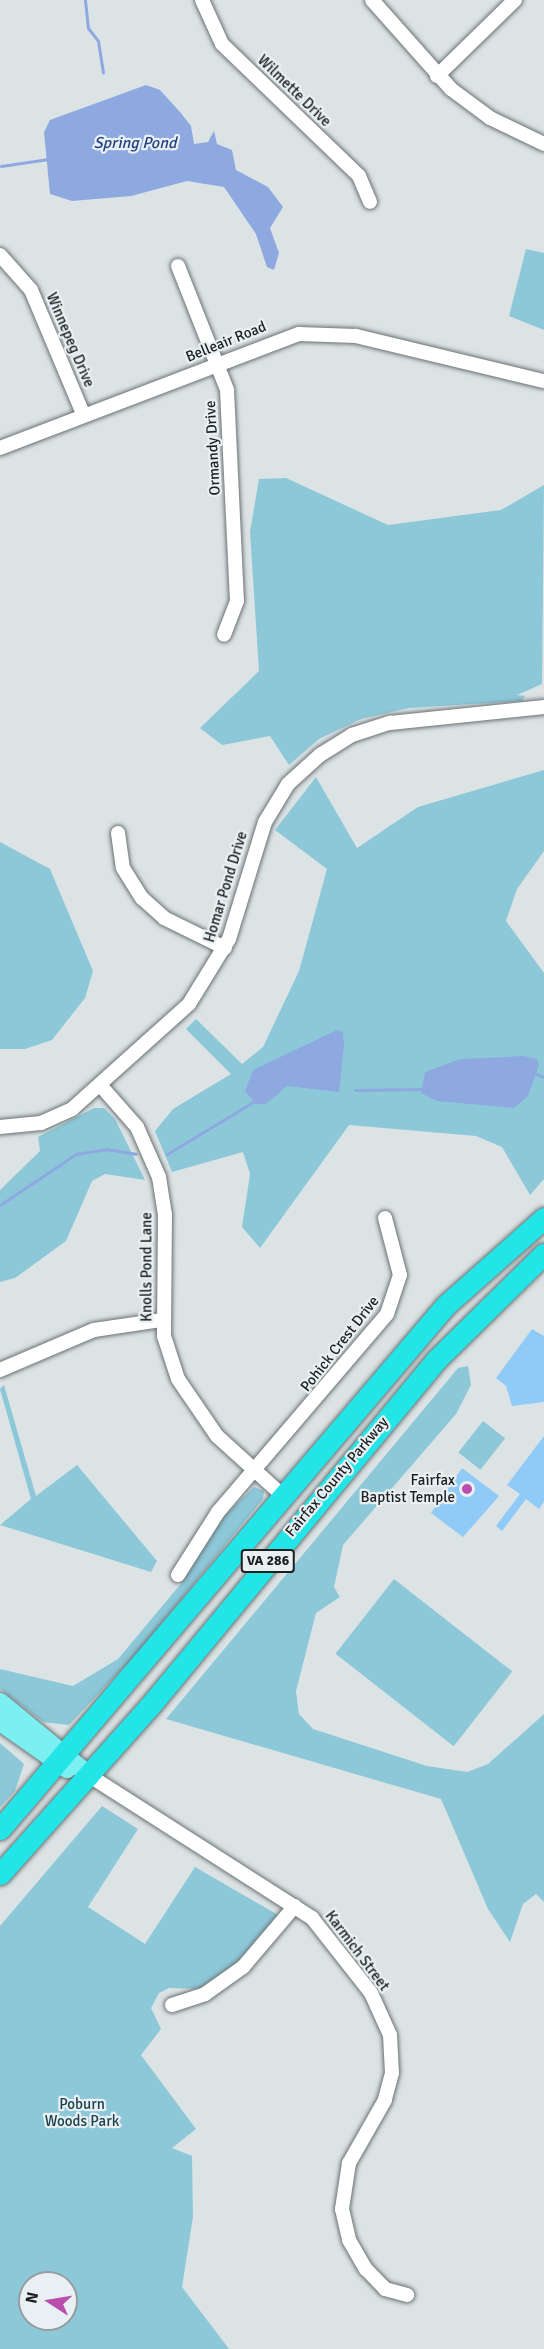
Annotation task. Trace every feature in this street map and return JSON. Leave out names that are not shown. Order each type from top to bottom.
[{"type":"highway","name":"Fairfax County Parkway","points":[[0,1829],[63,1760],[282,1495],[446,1305],[544,1218]]},
{"type":"highway","name":"Fairfax County Parkway","points":[[0,1874],[90,1776],[437,1359],[544,1254]]},
{"type":"main road","points":[[0,1702],[63,1760]]},
{"type":"main road","points":[[0,1722],[90,1776]]},
{"type":"street","name":"Wilmette Drive","points":[[202,0],[222,44],[358,176],[370,202]]},
{"type":"street","points":[[372,0],[437,76],[490,118],[544,144]]},
{"type":"street","points":[[437,76],[515,0]]},
{"type":"street","name":"Winnepeg Drive","points":[[0,255],[35,298],[83,414]]},
{"type":"street","name":"Ormandy Drive","points":[[178,266],[218,364],[226,390],[237,601],[224,635]]},
{"type":"street","name":"Belleair Road","points":[[0,448],[83,414],[218,364],[272,340],[324,332],[544,381]]},
{"type":"street","name":"Homar Pond Drive","points":[[0,1127],[56,1118],[101,1086],[189,1004],[225,948],[265,822],[288,784],[320,755],[352,735],[390,723],[544,707]]},
{"type":"street","points":[[118,833],[123,868],[142,898],[164,918],[225,948]]},
{"type":"street","name":"Knolls Pond Lane","points":[[101,1086],[137,1127],[159,1177],[165,1214],[162,1320],[187,1399],[255,1472],[282,1495]]},
{"type":"street","name":"Pohick Crest Drive","points":[[178,1575],[218,1512],[371,1336],[397,1295],[399,1260],[385,1218]]},
{"type":"street","points":[[0,1370],[94,1330],[162,1320]]},
{"type":"street","name":"Karmich Street","points":[[90,1776],[295,1905],[326,1934],[386,2022],[393,2054],[390,2088],[349,2163],[342,2209],[349,2240],[366,2269],[385,2289],[406,2295]]},
{"type":"street","points":[[172,2005],[206,1994],[243,1967],[295,1905]]},
{"type":"green space","points":[[526,249],[544,253],[544,330],[509,316]]},
{"type":"green space","points":[[286,478],[388,525],[501,510],[544,485],[542,684],[517,695],[525,696],[522,701],[409,708],[361,719],[319,739],[289,765],[270,736],[222,745],[200,728],[259,671],[250,532],[259,479]]},
{"type":"green space","points":[[544,770],[544,851],[517,889],[506,921],[544,973],[544,1179],[530,1195],[502,1147],[476,1136],[349,1125],[260,1248],[242,1227],[250,1174],[243,1152],[172,1172],[155,1131],[173,1109],[231,1074],[186,1029],[196,1019],[242,1064],[263,1047],[299,971],[327,869],[275,830],[316,777],[357,848],[418,807]]},
{"type":"green space","points":[[0,842],[50,869],[93,971],[85,998],[52,1040],[25,1049],[0,1049]]},
{"type":"green space","points":[[94,1108],[104,1108],[115,1119],[145,1180],[105,1174],[92,1181],[66,1241],[15,1278],[0,1282],[0,1190],[40,1151],[38,1137]]},
{"type":"green space","points":[[468,1366],[471,1385],[456,1414],[343,1545],[334,1587],[340,1597],[316,1613],[296,1691],[299,1714],[313,1729],[427,1766],[467,1772],[488,1764],[544,1714],[544,1902],[536,1894],[523,1904],[510,1942],[488,1909],[441,1799],[166,1719],[458,1368]]},
{"type":"green space","points":[[4,1385],[36,1496],[77,1465],[157,1561],[151,1572],[0,1525],[31,1499],[0,1389]]},
{"type":"green space","points":[[483,1421],[505,1438],[480,1470],[458,1453]]},
{"type":"green space","points":[[254,1487],[264,1491],[263,1499],[137,1653],[69,1725],[43,1722],[0,1689],[0,1669],[73,1686],[118,1659],[179,1586],[222,1518]]},
{"type":"green space","points":[[394,1579],[512,1671],[454,1746],[336,1654]]},
{"type":"green space","points":[[0,1743],[24,1764],[15,1791],[0,1807]]},
{"type":"green space","name":"Poburn Woods Park","points":[[102,1806],[138,1829],[88,1907],[145,1944],[195,1867],[278,1915],[257,1948],[203,1989],[169,1988],[159,1993],[151,2008],[161,2029],[141,2055],[196,2129],[172,2148],[192,2156],[193,2217],[182,2287],[229,2349],[0,2349],[0,1926]]},
{"type":"water","name":"Spring Pond","points":[[146,85],[160,90],[180,112],[191,126],[194,144],[208,142],[214,131],[217,144],[232,150],[236,170],[268,187],[283,207],[270,228],[279,253],[274,270],[267,267],[256,234],[224,187],[187,181],[131,196],[72,201],[50,194],[44,132],[50,120]]},
{"type":"water","points":[[337,1030],[343,1032],[344,1046],[339,1092],[287,1086],[266,1104],[256,1104],[245,1091],[253,1070]]},
{"type":"water","points":[[523,1056],[537,1059],[539,1065],[528,1096],[514,1108],[437,1101],[421,1093],[425,1072],[461,1059]]},
{"type":"building","points":[[532,1329],[544,1336],[544,1402],[512,1406],[506,1386],[496,1378]]},
{"type":"building","points":[[544,1436],[544,1502],[539,1509],[526,1499],[502,1531],[496,1526],[520,1494],[507,1485]]},
{"type":"building","points":[[462,1468],[499,1496],[463,1537],[431,1513]]},
{"type":"waterway","points":[[85,0],[88,28],[98,41],[103,73]]},
{"type":"waterway","points":[[1,166],[48,159]]},
{"type":"waterway","points":[[532,1072],[544,1077]]},
{"type":"waterway","points":[[355,1090],[422,1089]]},
{"type":"waterway","points":[[167,1154],[255,1101]]},
{"type":"waterway","points":[[0,1205],[76,1154],[106,1149],[136,1154]]},
{"type":"place","name":"Fairfax Baptist Temple","points":[[467,1489]]}]
